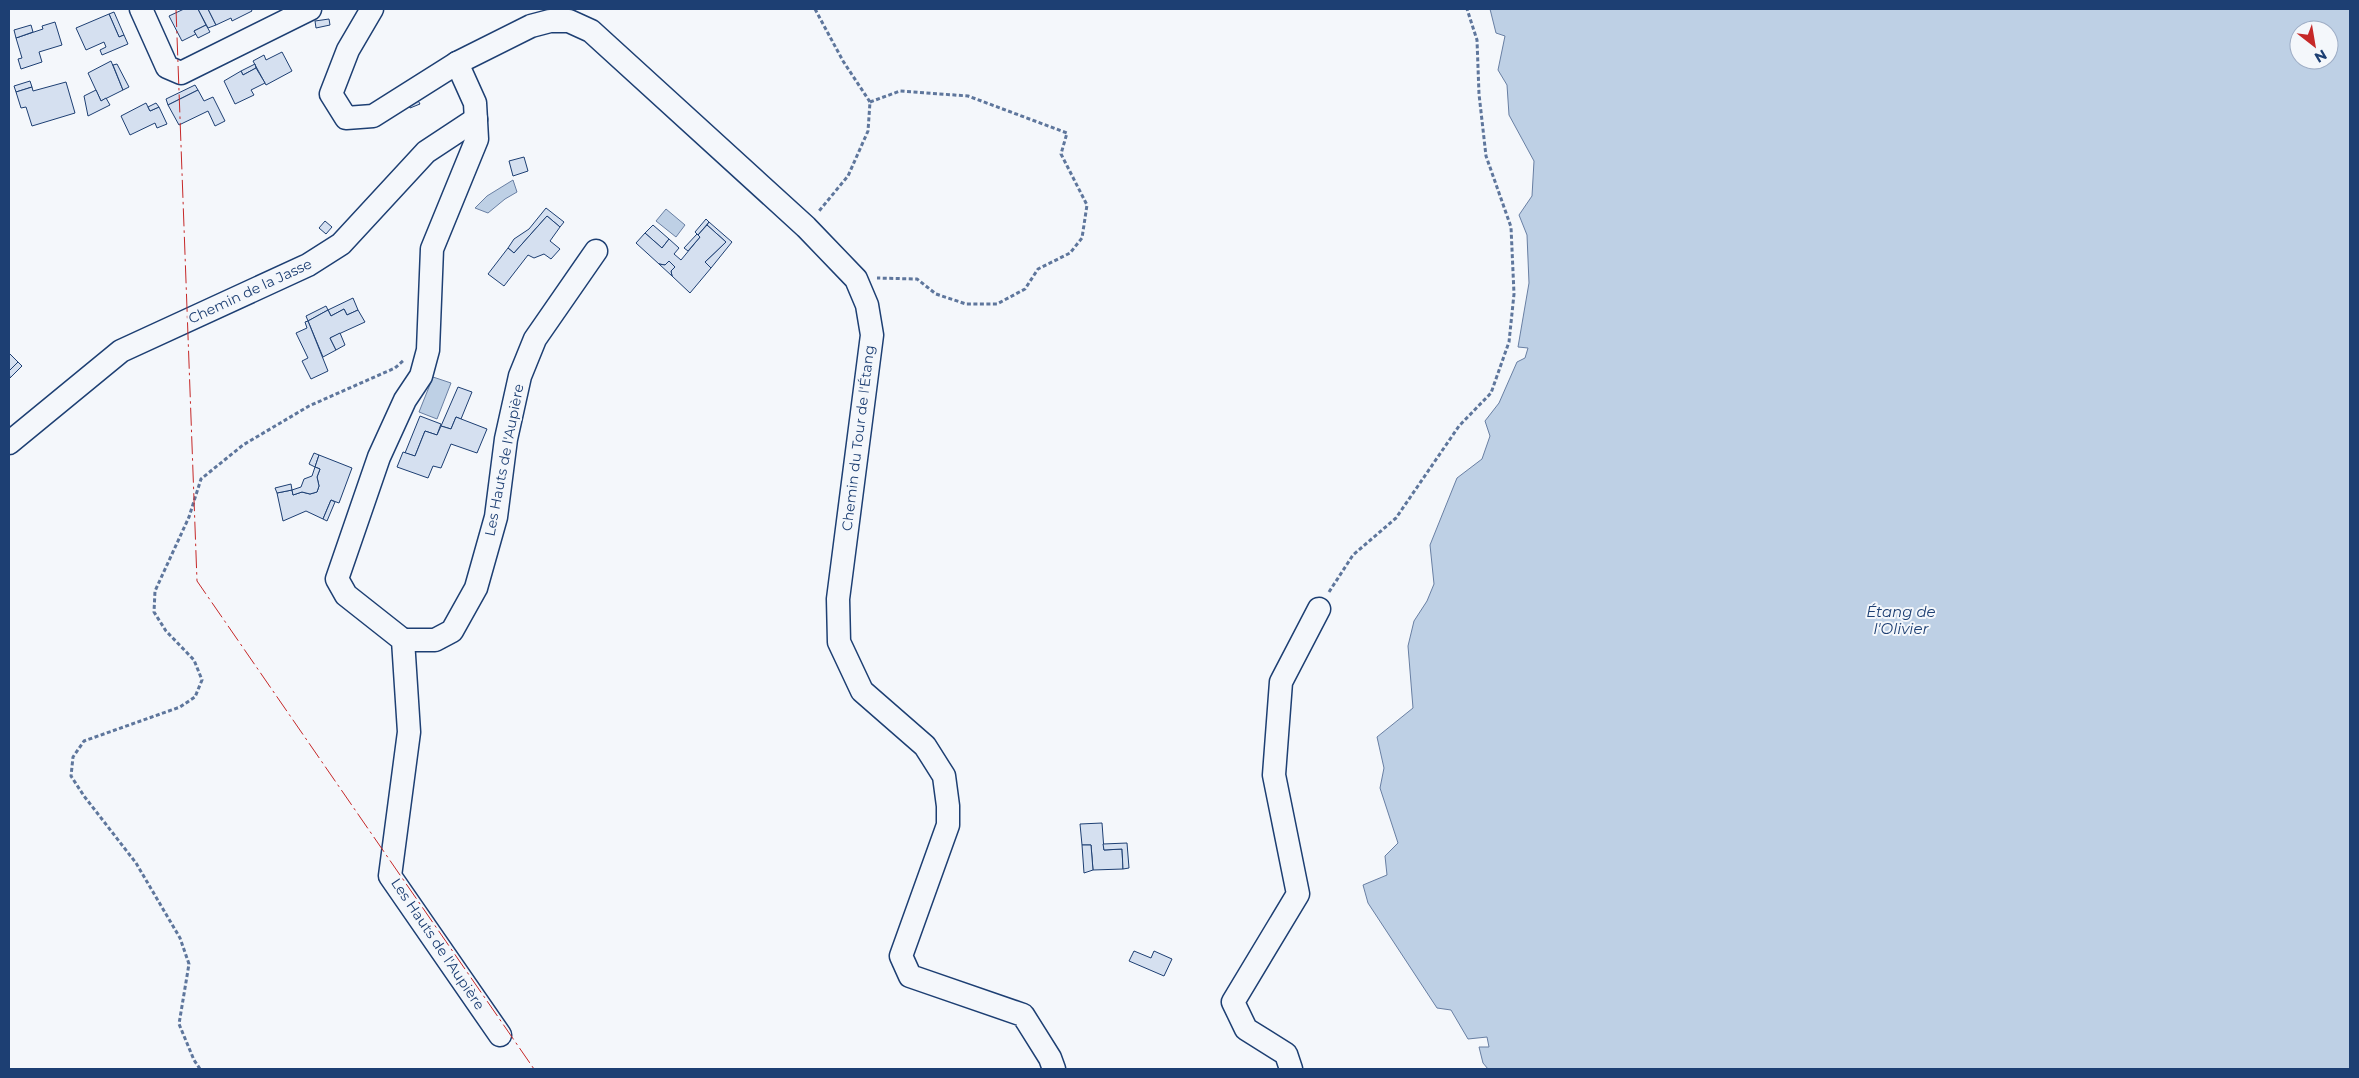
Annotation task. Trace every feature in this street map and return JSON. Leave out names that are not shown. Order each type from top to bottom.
[{"type":"street","points":[[141,9],[167,67],[181,73],[310,9]]},
{"type":"street","name":"Chemin du Tour de l'Étang","points":[[372,9],[348,50],[331,94],[346,118],[373,116],[457,63],[532,26],[550,21],[569,21],[591,31],[806,227],[856,279],[867,305],[872,335],[838,599],[839,642],[862,691],[925,746],[944,776],[948,806],[948,825],[901,956],[910,976],[1023,1015],[1050,1058],[1054,1069]]},
{"type":"street","points":[[403,640],[346,595],[337,579],[379,457],[405,400],[421,376],[428,350],[432,250],[477,139],[475,103],[457,63]]},
{"type":"street","name":"Chemin de la Jasse","points":[[9,443],[120,351],[308,265],[341,244],[426,152],[476,119]]},
{"type":"street","name":"Les Hauts de l'Aupière","points":[[500,1035],[390,876],[409,732],[403,640],[435,640],[452,631],[476,588],[496,517],[506,438],[520,376],[536,339],[596,251]]},
{"type":"street","points":[[1291,1069],[1286,1054],[1246,1029],[1232,1002],[1298,894],[1274,774],[1281,682],[1319,609]]},
{"type":"path","points":[[806,227],[848,176],[868,131],[870,102],[843,60],[815,9]]},
{"type":"path","points":[[1319,609],[1353,555],[1396,518],[1459,426],[1491,393],[1509,342],[1514,294],[1511,227],[1486,156],[1479,94],[1477,40],[1467,9]]},
{"type":"path","points":[[856,279],[918,278],[936,294],[966,304],[996,304],[1025,290],[1038,269],[1070,253],[1082,238],[1087,205],[1061,154],[1067,133],[968,96],[900,91],[870,102]]},
{"type":"path","points":[[200,1069],[194,1060],[179,1024],[189,964],[180,938],[136,863],[84,796],[71,776],[73,757],[84,741],[180,707],[195,697],[202,680],[194,660],[166,631],[154,612],[155,591],[189,517],[201,479],[243,445],[309,406],[395,368],[409,355]]},
{"type":"water","name":"Étang de l'Olivier","points":[[1490,9],[2350,9],[2350,1069],[1488,1069],[1483,1063],[1479,1047],[1489,1047],[1487,1037],[1468,1039],[1451,1010],[1437,1008],[1368,903],[1363,885],[1387,875],[1385,856],[1398,843],[1380,788],[1384,768],[1377,737],[1413,708],[1408,646],[1414,621],[1427,601],[1434,584],[1430,545],[1457,478],[1482,459],[1490,436],[1485,421],[1499,403],[1517,362],[1525,358],[1528,348],[1518,347],[1529,283],[1527,235],[1519,215],[1532,196],[1534,161],[1509,115],[1507,85],[1498,70],[1505,36],[1496,33]]},
{"type":"water","points":[[513,180],[517,192],[488,213],[475,208],[487,196]]},
{"type":"water","points":[[666,209],[685,225],[676,237],[656,221]]},
{"type":"water","points":[[433,377],[451,383],[437,419],[419,412]]},
{"type":"building","points":[[184,9],[198,9],[206,25],[194,31],[196,34],[182,41],[169,16]]},
{"type":"building","points":[[198,9],[208,9],[216,25],[208,28]]},
{"type":"building","points":[[208,9],[251,9],[252,11],[232,21],[231,18],[216,25]]},
{"type":"building","points":[[114,12],[124,35],[119,37],[109,14]]},
{"type":"building","points":[[109,14],[119,37],[124,35],[128,44],[102,55],[100,50],[106,47],[104,42],[86,50],[76,28]]},
{"type":"building","points":[[329,19],[330,25],[316,28],[315,21]]},
{"type":"building","points":[[55,22],[62,45],[39,52],[42,62],[21,69],[18,59],[22,58],[16,38],[43,29],[42,26]]},
{"type":"building","points":[[31,25],[33,32],[16,38],[14,30]]},
{"type":"building","points":[[206,25],[210,32],[198,38],[194,31]]},
{"type":"building","points":[[282,52],[292,71],[266,85],[253,61],[264,55],[266,60]]},
{"type":"building","points":[[111,61],[123,90],[101,101],[88,73]]},
{"type":"building","points":[[117,64],[129,87],[123,90],[113,65]]},
{"type":"building","points":[[255,64],[256,68],[243,75],[241,71]]},
{"type":"building","points":[[256,68],[265,83],[251,90],[254,95],[235,104],[224,81],[241,71],[243,75]]},
{"type":"building","points":[[30,81],[32,87],[16,92],[14,86]]},
{"type":"building","points":[[66,82],[75,113],[32,126],[26,107],[21,108],[16,92],[32,87],[33,91]]},
{"type":"building","points":[[195,85],[198,90],[168,105],[166,99]]},
{"type":"building","points":[[96,90],[101,101],[106,98],[110,105],[88,116],[84,96]]},
{"type":"building","points":[[198,90],[204,101],[213,97],[225,121],[215,126],[208,111],[179,125],[168,105]]},
{"type":"building","points":[[416,97],[420,104],[410,108],[407,102]]},
{"type":"building","points":[[146,103],[150,111],[159,107],[167,124],[157,128],[155,123],[130,135],[121,116]]},
{"type":"building","points":[[156,103],[159,107],[150,111],[148,107]]},
{"type":"building","points":[[524,157],[528,171],[513,176],[509,161]]},
{"type":"building","points":[[546,208],[564,222],[560,227],[547,216],[514,253],[508,248],[514,239],[529,229]]},
{"type":"building","points":[[547,216],[560,227],[550,241],[560,249],[551,259],[544,254],[534,258],[528,255],[504,286],[488,274],[508,248],[514,253]]},
{"type":"building","points":[[706,219],[709,222],[698,235],[695,232]]},
{"type":"building","points":[[325,221],[332,227],[326,234],[319,228]]},
{"type":"building","points":[[709,222],[732,242],[711,268],[705,262],[726,242],[707,225]]},
{"type":"building","points":[[653,225],[669,239],[662,248],[645,233]]},
{"type":"building","points":[[707,225],[726,242],[705,262],[711,268],[690,293],[672,276],[671,271],[675,267],[669,261],[665,265],[659,264],[636,243],[645,233],[662,248],[669,239],[679,248],[674,254],[681,260],[700,237],[698,235]]},
{"type":"building","points":[[697,234],[700,237],[688,251],[684,248]]},
{"type":"building","points":[[669,261],[675,267],[671,271],[672,276],[659,264],[665,265]]},
{"type":"building","points":[[353,298],[358,310],[347,315],[344,309],[331,316],[328,310]]},
{"type":"building","points":[[326,306],[328,310],[308,321],[306,316]]},
{"type":"building","points":[[344,309],[347,315],[358,310],[365,322],[330,338],[336,350],[323,357],[308,321],[328,310],[331,316]]},
{"type":"building","points":[[308,321],[328,371],[311,379],[302,361],[308,358],[296,333],[307,328],[305,322]]},
{"type":"building","points":[[340,333],[345,345],[336,350],[330,338]]},
{"type":"building","points":[[9,353],[18,362],[9,371]]},
{"type":"building","points":[[18,362],[22,366],[10,378],[9,371]]},
{"type":"building","points":[[458,387],[472,392],[461,419],[456,417],[451,429],[441,426]]},
{"type":"building","points":[[420,416],[441,424],[437,435],[425,431],[415,456],[405,453]]},
{"type":"building","points":[[456,417],[487,429],[477,453],[451,444],[441,468],[433,466],[428,478],[397,467],[403,452],[415,456],[425,431],[437,435],[441,426],[451,429]]},
{"type":"building","points":[[314,453],[319,455],[315,467],[309,464]]},
{"type":"building","points":[[319,455],[352,468],[339,503],[331,500],[323,519],[306,511],[283,521],[277,493],[292,490],[293,495],[302,492],[310,494],[317,492],[319,486],[317,477],[320,469],[315,467]]},
{"type":"building","points":[[315,467],[320,469],[317,477],[319,486],[317,492],[310,494],[302,492],[293,495],[292,490],[301,487],[304,479],[312,476]]},
{"type":"building","points":[[291,484],[292,490],[277,493],[275,488]]},
{"type":"building","points":[[331,500],[335,502],[327,521],[323,519]]},
{"type":"building","points":[[1102,823],[1104,850],[1122,849],[1123,869],[1093,870],[1091,845],[1082,845],[1080,824]]},
{"type":"building","points":[[1127,843],[1129,868],[1123,869],[1122,849],[1104,850],[1103,844]]},
{"type":"building","points":[[1082,845],[1091,845],[1093,870],[1084,873]]},
{"type":"building","points":[[1134,951],[1151,958],[1154,951],[1172,959],[1164,976],[1129,961]]},
{"type":"power","points":[[176,9],[197,581],[534,1069]]}]
